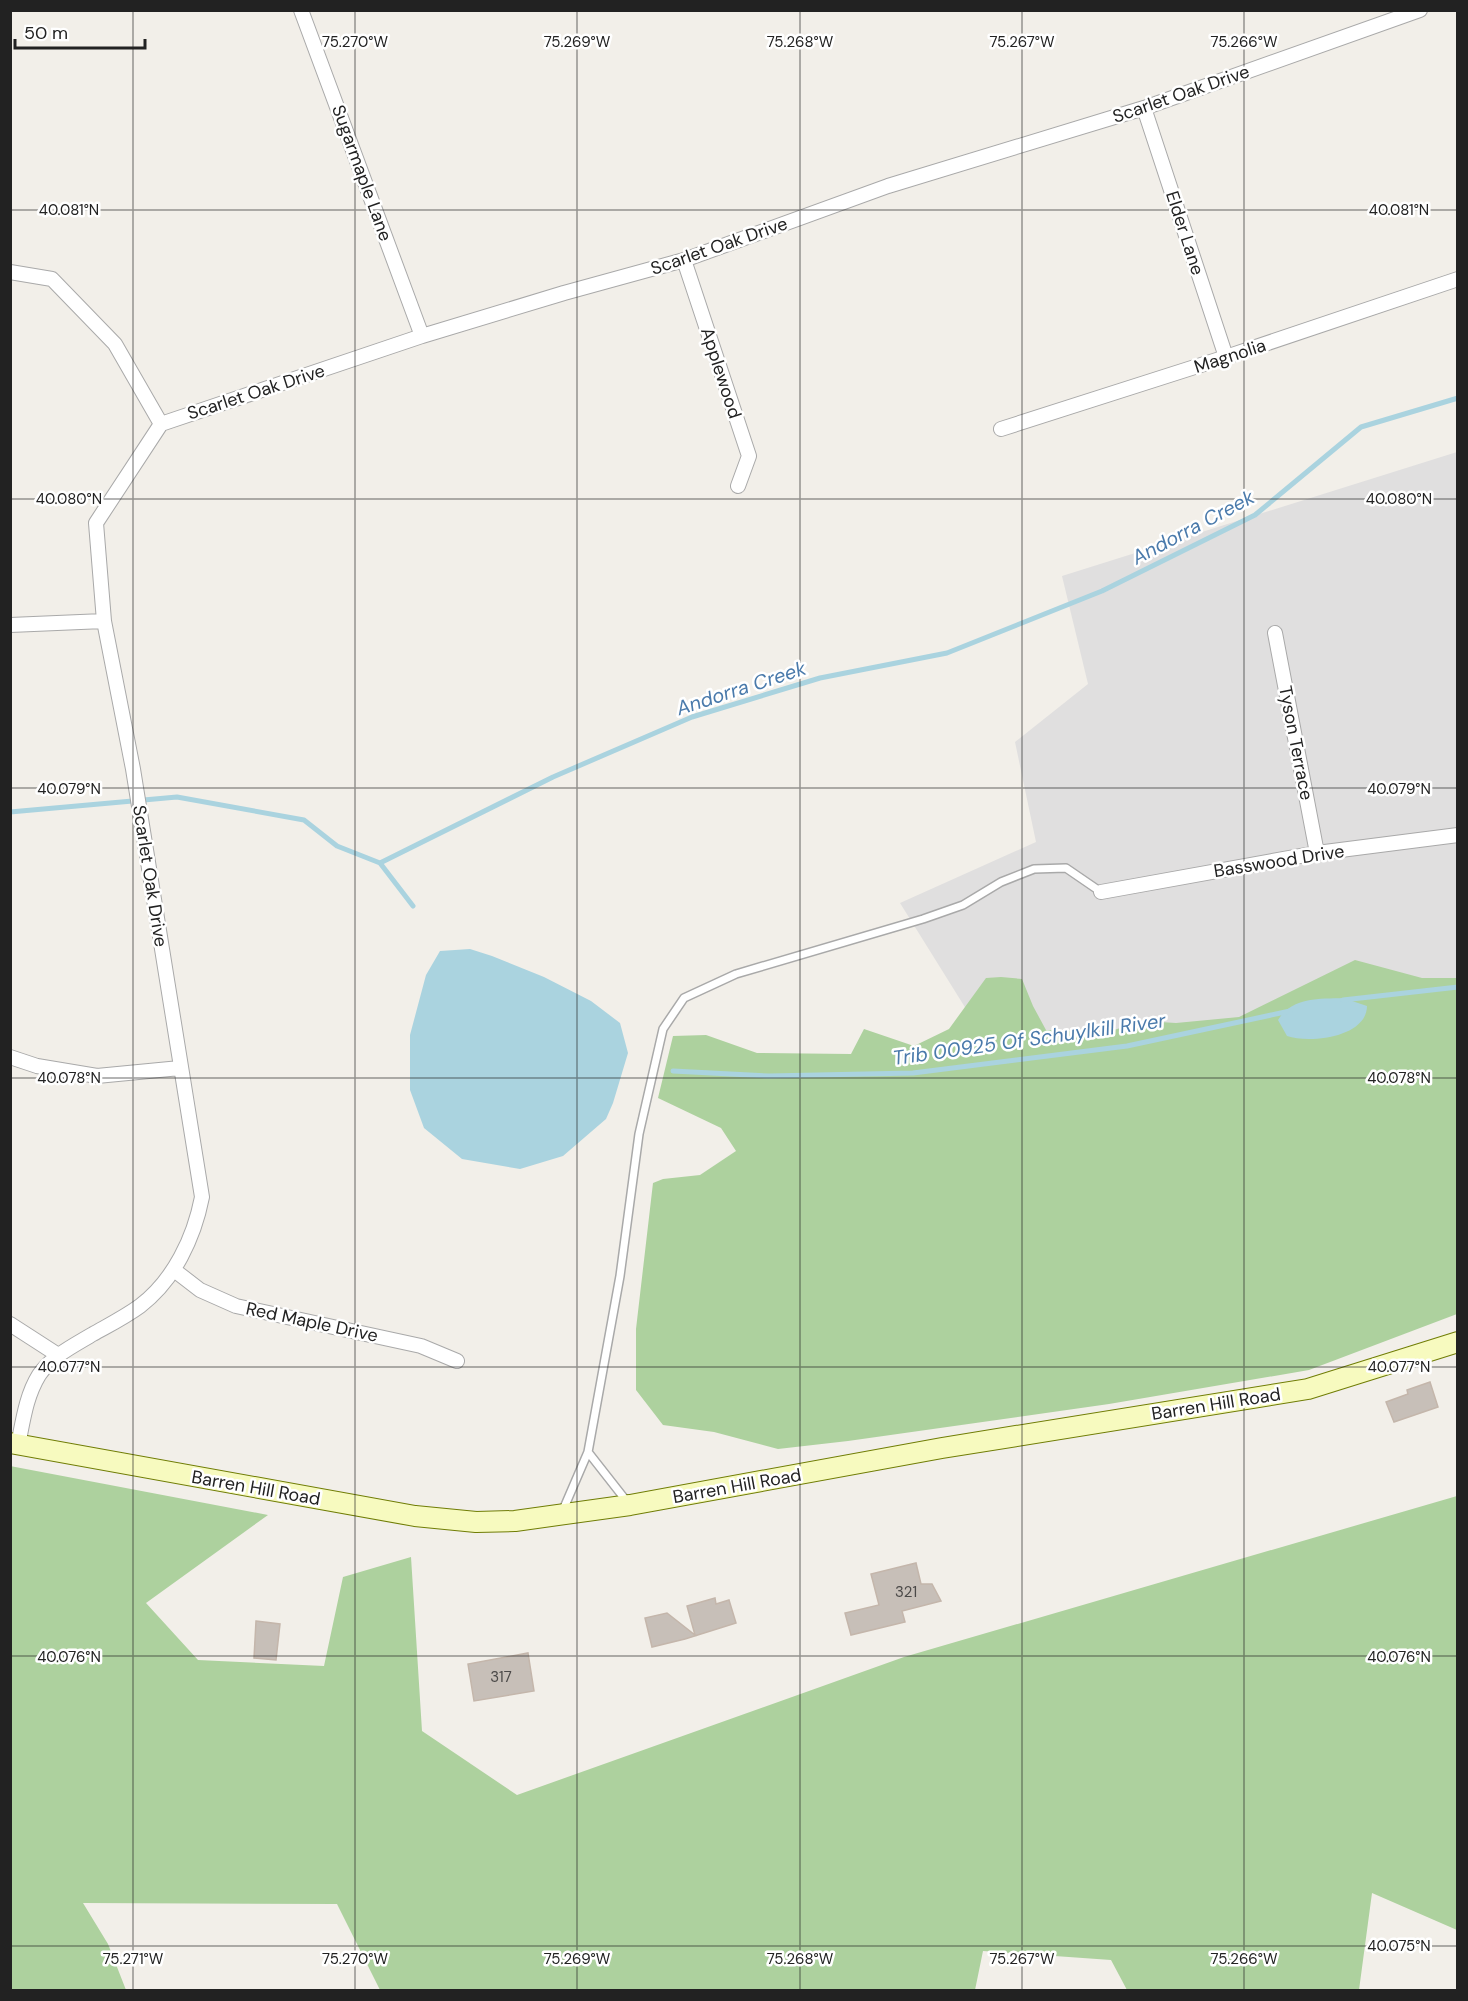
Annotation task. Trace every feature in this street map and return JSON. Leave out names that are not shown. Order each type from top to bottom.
[{"type":"street","name":"Sugarmaple Lane","points":[[301,10],[422,336]]},
{"type":"street","name":"Scarlet Oak Drive","points":[[14,1444],[28,1399],[40,1374],[58,1355],[152,1296],[174,1270],[195,1225],[202,1197],[134,769],[104,621],[96,523],[161,424],[422,336],[564,293],[684,261],[888,186],[1144,108],[1420,10]]},
{"type":"street","name":"Elder Lane","points":[[1144,108],[1226,357]]},
{"type":"street","name":"Applewood","points":[[684,261],[749,456],[738,486]]},
{"type":"street","points":[[10,272],[52,279],[115,344],[161,424]]},
{"type":"street","name":"Magnolia","points":[[1000,429],[1226,357],[1458,279]]},
{"type":"street","points":[[10,625],[104,621]]},
{"type":"street","name":"Tyson Terrace","points":[[1275,633],[1317,853]]},
{"type":"street","name":"Basswood Drive","points":[[1101,892],[1317,853],[1458,835]]},
{"type":"street","points":[[10,1057],[37,1066],[97,1076],[180,1068]]},
{"type":"street","name":"Red Maple Drive","points":[[174,1270],[200,1290],[236,1306],[421,1346],[457,1361]]},
{"type":"street","points":[[10,1324],[58,1355]]},
{"type":"street","name":"Barren Hill Road","points":[[14,1444],[415,1516],[476,1522],[515,1521],[630,1505],[942,1448],[1308,1389],[1458,1342]]},
{"type":"lane","points":[[561,1516],[588,1452],[620,1276],[639,1134],[663,1029],[684,998],[736,974],[943,912],[963,904],[1001,882],[1034,869],[1066,868],[1101,892]]},
{"type":"lane","points":[[588,1452],[630,1505]]},
{"type":"shaded area","points":[[1457,452],[1457,1016],[991,1049],[900,903],[1036,842],[1015,742],[1088,684],[1062,576]]},
{"type":"green space","points":[[1355,960],[1422,978],[1457,978],[1457,1314],[1309,1370],[1109,1404],[778,1449],[714,1432],[663,1425],[636,1390],[636,1329],[653,1183],[663,1179],[700,1175],[736,1151],[721,1128],[658,1098],[673,1036],[706,1035],[757,1053],[851,1054],[864,1029],[914,1046],[949,1029],[986,978],[1001,977],[1022,979],[1046,1030],[1107,1032],[1144,1021],[1176,1023],[1239,1017]]},
{"type":"green space","points":[[10,1466],[268,1515],[146,1603],[198,1660],[324,1666],[343,1577],[411,1557],[422,1731],[517,1795],[904,1657],[1457,1496],[1457,1930],[1372,1893],[1359,1990],[1127,1990],[1111,1960],[983,1951],[975,1990],[380,1990],[337,1904],[83,1903],[108,1944],[126,1990],[11,1990]]},
{"type":"water","points":[[470,949],[544,977],[591,1001],[620,1023],[628,1053],[613,1103],[606,1119],[563,1156],[520,1169],[462,1159],[424,1128],[410,1090],[410,1035],[426,975],[440,951]]},
{"type":"water","points":[[1343,998],[1367,1006],[1365,1017],[1358,1025],[1336,1036],[1309,1039],[1287,1036],[1278,1020],[1284,1012],[1298,1003],[1316,999]]},
{"type":"building","points":[[1430,1382],[1438,1407],[1394,1422],[1386,1402],[1408,1394],[1407,1390]]},
{"type":"building","points":[[916,1563],[921,1584],[932,1584],[941,1601],[902,1611],[905,1622],[851,1635],[845,1613],[879,1605],[871,1574]]},
{"type":"building","points":[[715,1598],[716,1604],[729,1600],[736,1623],[685,1639],[652,1647],[645,1618],[667,1613],[695,1635],[687,1606]]},
{"type":"building","points":[[256,1621],[280,1624],[276,1660],[254,1658]]},
{"type":"building","points":[[528,1653],[534,1691],[474,1701],[468,1664]]},
{"type":"waterway","name":"Andorra Creek","points":[[10,812],[177,797],[304,820],[337,846],[380,863],[553,777],[692,717],[820,678],[947,653],[1102,591],[1255,515],[1361,427],[1458,398]]},
{"type":"waterway","name":"Trib 00925 Of Schuylkill River","points":[[380,863],[413,906]]},
{"type":"waterway","name":"Trib 00925 Of Schuylkill River","points":[[1343,1000],[1458,987]]},
{"type":"waterway","name":"Trib 00925 Of Schuylkill River","points":[[673,1071],[769,1076],[913,1073],[1127,1046],[1290,1011]]}]
